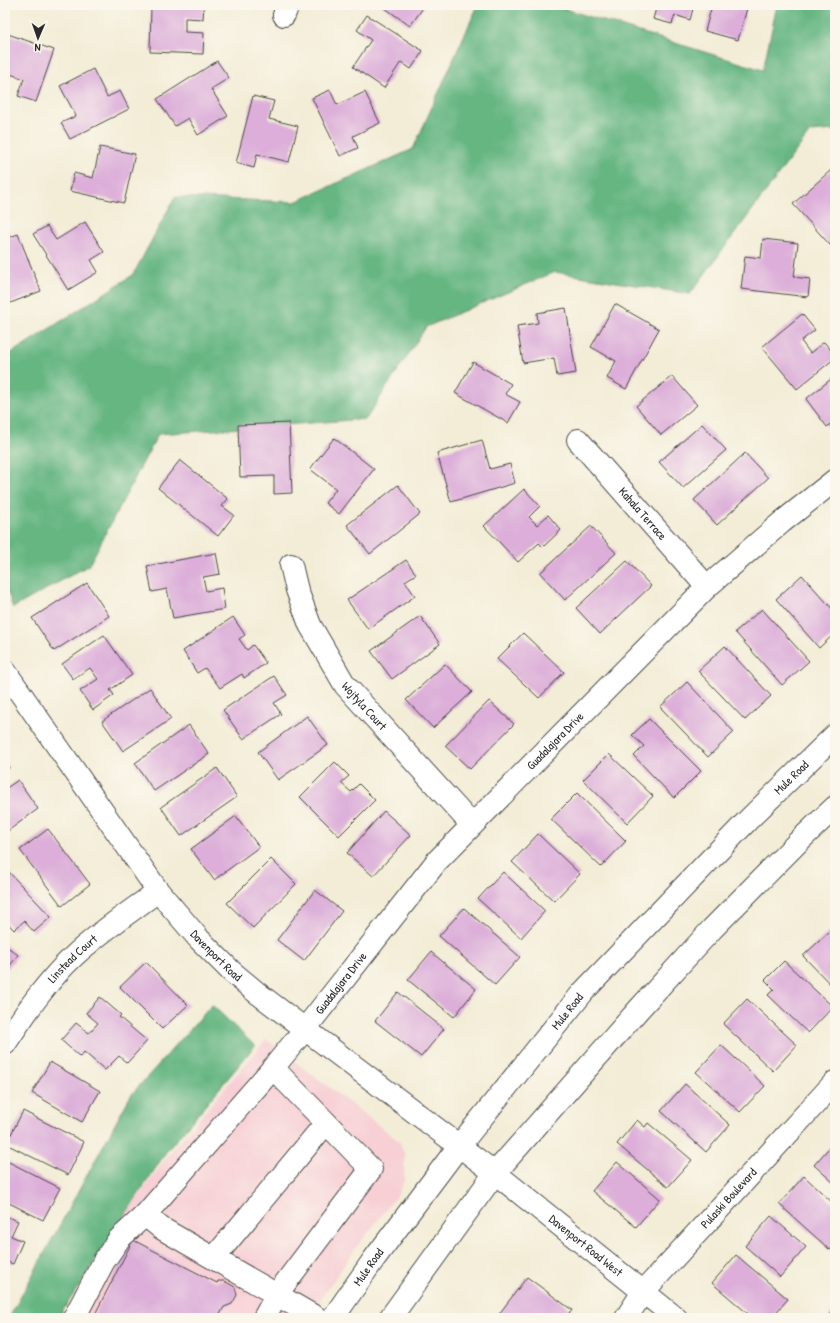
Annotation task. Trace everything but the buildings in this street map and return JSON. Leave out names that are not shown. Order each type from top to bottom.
[{"type":"street","name":"Kahala Terrace","points":[[578,440],[708,587]]},
{"type":"street","name":"Guadalajara Drive","points":[[74,1318],[104,1261],[119,1239],[145,1215],[273,1068],[437,861],[708,587],[782,522],[835,480]]},
{"type":"street","name":"Wojtyla Court","points":[[292,565],[297,590],[310,625],[345,685],[472,825]]},
{"type":"street","name":"Davenport Road","points":[[5,672],[158,891],[178,916],[214,955],[256,992],[495,1173]]},
{"type":"street","name":"Mule Road","points":[[333,1318],[374,1259],[459,1146],[583,992],[749,819],[835,735]]},
{"type":"street","points":[[390,1318],[495,1173],[712,929],[799,841],[835,807]]},
{"type":"street","name":"Linstead Court","points":[[5,1044],[34,1001],[75,955],[110,926],[158,891]]},
{"type":"street","points":[[264,1318],[276,1294],[371,1169],[273,1068]]},
{"type":"street","name":"Pulaski Boulevard","points":[[626,1318],[643,1292],[835,1082]]},
{"type":"street","points":[[214,1258],[326,1123]]},
{"type":"street","name":"Davenport Road West","points":[[495,1173],[676,1318]]},
{"type":"street","points":[[145,1215],[161,1228],[317,1318]]},
{"type":"shaded area","points":[[266,1039],[399,1141],[405,1155],[405,1179],[398,1194],[355,1249],[308,1318],[65,1318],[115,1230],[168,1155]]},
{"type":"green space","points":[[478,5],[552,5],[763,70],[777,5],[835,5],[835,130],[810,132],[690,294],[555,272],[426,327],[366,419],[158,434],[89,565],[13,608],[5,584],[5,357],[133,275],[175,197],[295,202],[413,149]]},
{"type":"green space","points":[[212,1005],[255,1046],[166,1152],[58,1318],[9,1318],[131,1095]]}]
